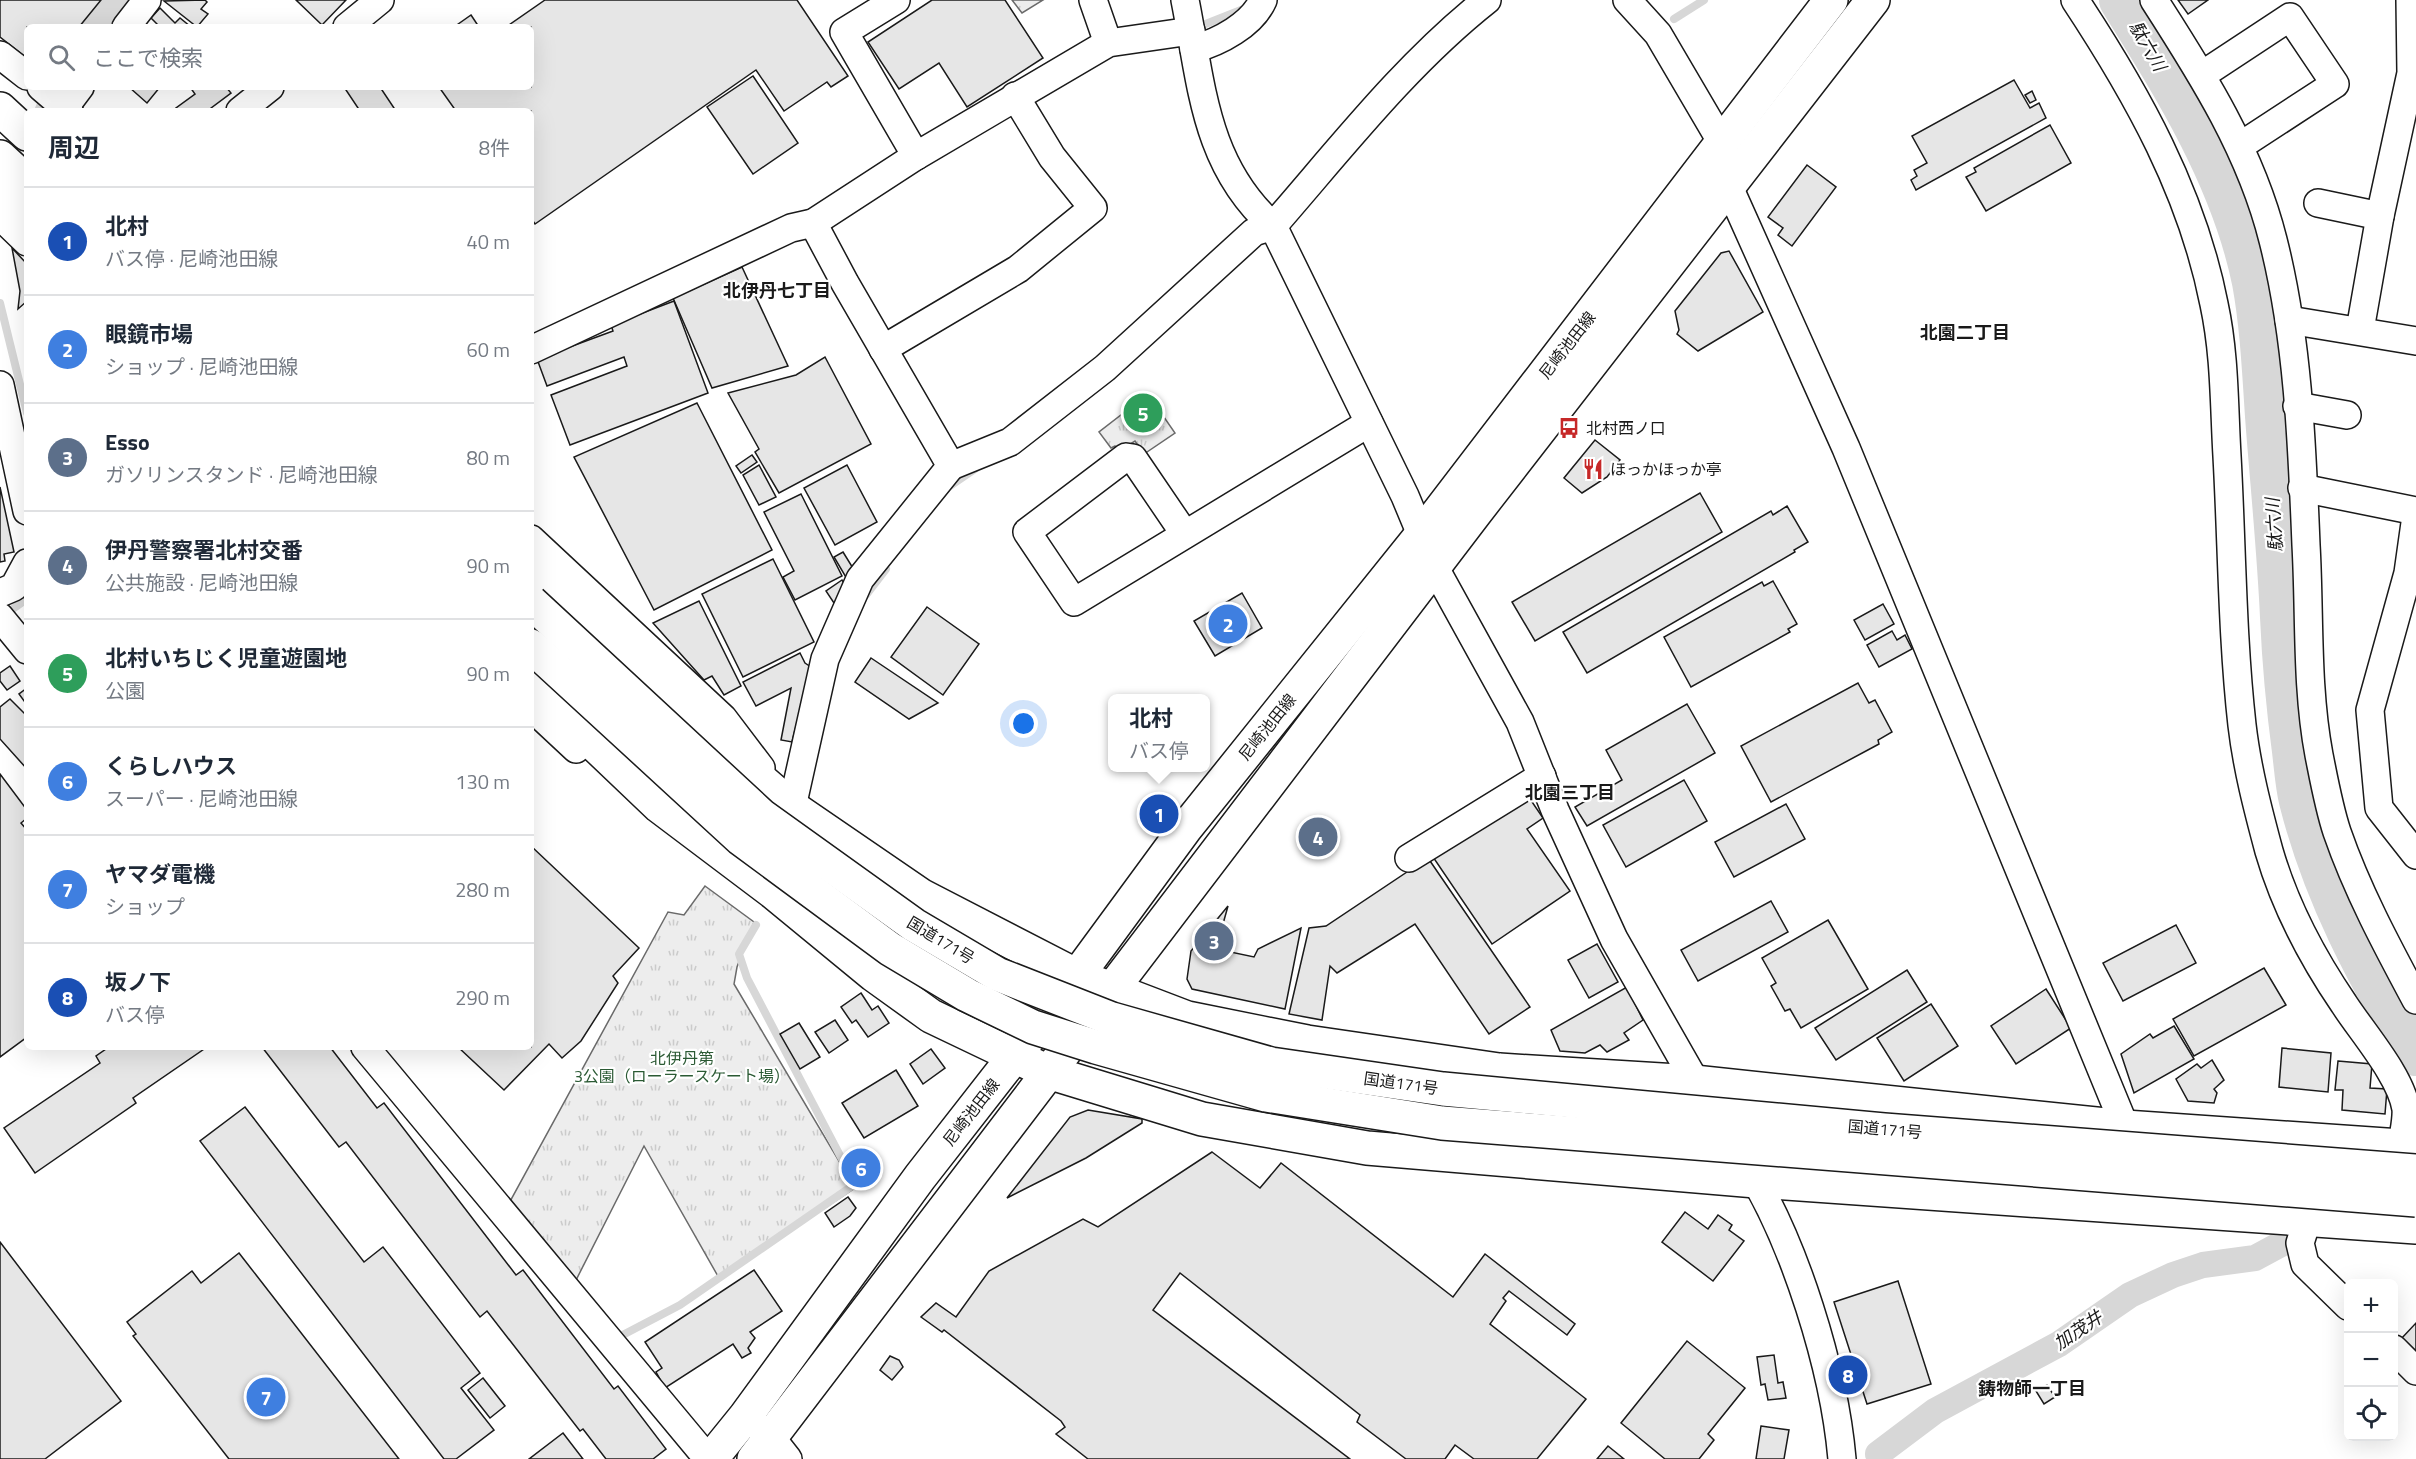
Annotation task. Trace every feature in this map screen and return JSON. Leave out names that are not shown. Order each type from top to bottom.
[{"type":"main road","name":"尼崎池田線","points":[[764,1443],[920,1177],[1077,976],[1185,829],[1422,534],[1831,0]]},
{"type":"main road","name":"尼崎池田線","points":[[709,1459],[764,1443],[951,1204],[1048,1072],[1113,991],[1435,568],[1873,0]]},
{"type":"main road","points":[[0,108],[24,116]]},
{"type":"main road","points":[[0,108],[24,131]]},
{"type":"main road","points":[[0,157],[24,179]]},
{"type":"main road","points":[[0,186],[24,214]]},
{"type":"main road","points":[[534,573],[660,692],[792,807],[922,896],[1077,976],[1187,1018],[1306,1042],[1498,1070],[1694,1082],[2126,1127],[2412,1152]]},
{"type":"main road","name":"国道171号","points":[[534,605],[762,816],[885,905],[914,925],[997,974],[1112,1019],[1271,1064],[1443,1089],[1896,1131],[2412,1152]]},
{"type":"main road","name":"国道171号","points":[[534,649],[741,839],[890,950],[967,995],[1033,1027],[1096,1047],[1266,1095],[1442,1123],[2416,1200]]},
{"type":"main road","points":[[534,687],[659,806],[773,892],[874,975],[931,1016],[1048,1072],[1202,1119],[1367,1148],[1756,1181],[2416,1227]]},
{"type":"street","points":[[128,24],[147,0]]},
{"type":"street","points":[[351,24],[380,0]]},
{"type":"street","points":[[896,0],[844,32],[916,156]]},
{"type":"street","points":[[1093,0],[1108,43]]},
{"type":"street","points":[[1185,0],[1202,91],[1215,143],[1250,206],[1273,226],[1422,534],[1435,568],[1521,722],[1579,867],[1614,939],[1694,1082],[1756,1181],[1786,1246],[1829,1374],[1842,1459]]},
{"type":"street","points":[[534,349],[791,228],[813,223],[916,156],[1108,43],[1193,40],[1235,30],[1258,11],[1263,0]]},
{"type":"street","points":[[792,807],[825,659],[860,579],[951,466],[1010,442],[1105,368],[1254,232],[1273,226],[1381,102],[1446,34],[1487,0]]},
{"type":"street","points":[[1627,0],[1658,34],[1722,143],[1729,187],[1846,448],[2126,1127]]},
{"type":"street","points":[[2075,0],[2144,111],[2171,169],[2195,236],[2214,303],[2225,374],[2237,673],[2242,728],[2255,800],[2273,865],[2294,917],[2318,965],[2371,1041],[2401,1093],[2412,1152]]},
{"type":"street","points":[[2154,0],[2202,75],[2240,146],[2273,239],[2289,320],[2297,406],[2312,702],[2319,755],[2337,831],[2363,894],[2416,1000]]},
{"type":"street","points":[[2360,330],[2380,216],[2411,74],[2410,0]]},
{"type":"street","points":[[2202,75],[2290,17],[2339,82],[2240,146]]},
{"type":"street","points":[[0,55],[24,74]]},
{"type":"street","points":[[47,90],[71,102]]},
{"type":"street","points":[[244,108],[266,90]]},
{"type":"street","points":[[883,349],[1018,269],[1093,208],[1052,157],[1015,96]]},
{"type":"street","points":[[2318,203],[2380,216]]},
{"type":"street","points":[[0,216],[24,239]]},
{"type":"street","points":[[813,223],[951,466]]},
{"type":"street","points":[[2289,320],[2416,341]]},
{"type":"street","points":[[0,385],[24,496]]},
{"type":"street","points":[[2297,406],[2347,415]]},
{"type":"street","points":[[1184,533],[1133,458],[1126,457],[1027,532],[1074,602],[1184,533],[1369,423]]},
{"type":"street","points":[[2302,488],[2416,514],[2408,573],[2370,710],[2379,808],[2416,855]]},
{"type":"street","points":[[534,542],[723,718],[792,807]]},
{"type":"street","points":[[0,593],[14,587],[24,569]]},
{"type":"street","points":[[3,621],[24,646]]},
{"type":"street","points":[[534,710],[650,816],[773,892]]},
{"type":"street","points":[[1419,846],[1542,776]]},
{"type":"street","points":[[368,1050],[709,1459]]},
{"type":"street","points":[[2307,1221],[2300,1243],[2305,1264],[2344,1301]]},
{"type":"street","points":[[2398,1353],[2416,1371]]},
{"type":"green space","points":[[1012,0],[1043,0],[1022,13]]},
{"type":"green space","points":[[1148,394],[1175,433],[1144,454],[1135,441],[1119,451],[1115,446],[1111,448],[1099,432]]},
{"type":"green space","name":"北伊丹第 3公園（ローラースケート場）","points":[[705,886],[754,922],[737,967],[734,984],[855,1188],[719,1278],[644,1146],[571,1290],[507,1207],[668,912],[684,915]]},
{"type":"building","points":[[0,0],[101,0],[81,24],[24,24],[24,56],[0,37]]},
{"type":"building","points":[[205,0],[207,2],[201,9],[208,14],[200,24],[193,24],[164,1]]},
{"type":"building","points":[[296,0],[346,0],[323,24]]},
{"type":"building","points":[[545,0],[797,0],[848,76],[831,87],[827,82],[784,111],[756,70],[535,224],[534,108],[454,108],[441,90],[534,90],[534,24],[510,24]]},
{"type":"building","points":[[932,0],[1005,0],[1043,58],[967,107],[939,63],[899,89],[868,42]]},
{"type":"building","points":[[2178,0],[2208,0],[2188,14]]},
{"type":"building","points":[[160,8],[175,23],[180,18],[187,24],[157,24],[151,18]]},
{"type":"building","points":[[471,15],[477,24],[458,24]]},
{"type":"building","points":[[753,76],[798,143],[753,174],[707,107]]},
{"type":"building","points":[[2014,80],[2030,108],[2039,103],[2046,118],[1916,190],[1911,180],[1917,176],[1914,170],[1927,163],[1912,136]]},
{"type":"building","points":[[132,90],[158,90],[147,103]]},
{"type":"building","points":[[192,90],[228,90],[231,93],[211,108],[176,108],[195,94]]},
{"type":"building","points":[[346,90],[382,90],[394,108],[358,108]]},
{"type":"building","points":[[2032,91],[2036,100],[2030,103],[2025,95]]},
{"type":"building","points":[[2050,125],[2071,163],[1986,211],[1966,177],[1976,172],[1974,168]]},
{"type":"building","points":[[1807,165],[1836,187],[1792,246],[1778,235],[1783,228],[1768,217]]},
{"type":"building","points":[[12,248],[24,261],[24,304],[18,309],[20,291]]},
{"type":"building","points":[[1729,251],[1763,312],[1698,351],[1677,334],[1679,330],[1675,311],[1721,253]]},
{"type":"building","points":[[742,267],[788,366],[712,388],[673,298]]},
{"type":"building","points":[[674,301],[708,393],[570,445],[551,395],[627,366],[624,357],[547,386],[537,359],[613,331],[611,325]]},
{"type":"building","points":[[825,357],[871,444],[779,493],[755,452],[759,449],[728,393],[796,375]]},
{"type":"building","points":[[697,403],[772,550],[654,610],[574,457]]},
{"type":"building","name":"ほっかほっか亭","points":[[1595,440],[1620,460],[1607,477],[1582,493],[1564,478]]},
{"type":"building","points":[[752,455],[757,462],[741,473],[736,466]]},
{"type":"building","points":[[759,465],[776,497],[759,505],[743,475]]},
{"type":"building","points":[[847,465],[877,522],[835,545],[804,488]]},
{"type":"building","points":[[0,487],[14,552],[4,554],[5,561],[0,562]]},
{"type":"building","points":[[1700,493],[1722,532],[1535,641],[1512,602]]},
{"type":"building","points":[[801,494],[842,576],[795,600],[783,577],[794,571],[764,512]]},
{"type":"building","points":[[1787,506],[1808,542],[1794,550],[1795,552],[1587,673],[1563,632],[1771,511],[1773,515]]},
{"type":"building","points":[[843,552],[856,573],[847,579],[834,557]]},
{"type":"building","points":[[773,559],[814,642],[743,677],[702,594]]},
{"type":"building","points":[[842,580],[846,587],[836,606],[826,591]]},
{"type":"building","points":[[1773,581],[1797,624],[1788,629],[1790,632],[1691,687],[1664,637],[1762,582],[1764,586]]},
{"type":"building","points":[[1242,593],[1262,628],[1215,656],[1194,621]]},
{"type":"building","points":[[699,601],[741,686],[724,695],[712,676],[704,680],[653,623]]},
{"type":"building","points":[[1883,604],[1894,624],[1865,640],[1854,620]]},
{"type":"building","points":[[927,607],[979,644],[943,695],[891,657]]},
{"type":"building","points":[[1892,631],[1897,640],[1905,635],[1912,649],[1879,667],[1867,645]]},
{"type":"building","points":[[800,653],[805,663],[811,667],[792,742],[781,740],[791,688],[756,706],[743,682]]},
{"type":"building","points":[[871,658],[938,703],[909,719],[855,682]]},
{"type":"building","points":[[10,666],[20,681],[7,690],[0,681],[0,673]]},
{"type":"building","points":[[1858,683],[1869,703],[1875,700],[1892,732],[1878,740],[1879,744],[1771,802],[1741,746]]},
{"type":"building","points":[[24,690],[24,701],[19,694]]},
{"type":"building","points":[[10,699],[24,713],[24,766],[0,739],[0,707]]},
{"type":"building","points":[[1687,704],[1715,753],[1587,826],[1575,807],[1622,780],[1606,750]]},
{"type":"building","points":[[0,774],[24,806],[24,820],[21,823],[24,826],[24,1039],[0,1057]]},
{"type":"building","points":[[1684,780],[1707,821],[1626,867],[1603,825]]},
{"type":"building","points":[[1526,793],[1543,818],[1527,829],[1570,891],[1492,944],[1433,857]]},
{"type":"building","points":[[1786,804],[1805,839],[1734,877],[1715,842]]},
{"type":"building","points":[[534,849],[639,948],[613,976],[618,983],[581,1041],[562,1058],[549,1044],[504,1090],[461,1050],[534,1050]]},
{"type":"building","points":[[1428,858],[1530,1007],[1489,1034],[1415,924],[1337,973],[1330,966],[1322,1020],[1289,1014],[1309,928],[1326,926]]},
{"type":"building","points":[[1771,901],[1788,932],[1698,981],[1681,950]]},
{"type":"building","points":[[1228,906],[1216,949],[1254,957],[1258,949],[1301,928],[1285,1009],[1192,989],[1187,979],[1191,951]]},
{"type":"building","points":[[1828,920],[1868,989],[1801,1028],[1790,1009],[1785,1011],[1771,986],[1776,983],[1762,958]]},
{"type":"building","points":[[2176,925],[2196,963],[2123,1001],[2103,963]]},
{"type":"building","points":[[1597,944],[1618,982],[1589,998],[1568,960]]},
{"type":"building","points":[[2264,968],[2286,1005],[2194,1056],[2173,1019]]},
{"type":"building","points":[[1907,970],[1927,1002],[1836,1060],[1815,1028]]},
{"type":"building","points":[[1627,987],[1643,1020],[1624,1033],[1629,1040],[1607,1052],[1600,1045],[1585,1053],[1560,1051],[1551,1030]]},
{"type":"building","points":[[2046,989],[2071,1028],[2016,1064],[1991,1026]]},
{"type":"building","points":[[861,993],[872,1010],[878,1006],[889,1023],[868,1037],[856,1020],[852,1023],[841,1007]]},
{"type":"building","points":[[1931,1004],[1958,1046],[1904,1081],[1877,1038]]},
{"type":"building","points":[[835,1020],[848,1040],[829,1053],[815,1032]]},
{"type":"building","points":[[799,1023],[820,1057],[800,1069],[780,1034]]},
{"type":"building","points":[[2174,1026],[2194,1059],[2134,1093],[2121,1054],[2150,1034],[2153,1038]]},
{"type":"building","points":[[2282,1048],[2331,1053],[2328,1092],[2279,1087]]},
{"type":"building","points":[[931,1049],[945,1068],[923,1084],[910,1064]]},
{"type":"building","points":[[105,1050],[203,1050],[133,1098],[136,1103],[35,1173],[4,1128],[100,1063],[96,1056]]},
{"type":"building","points":[[264,1050],[332,1050],[377,1108],[384,1103],[516,1275],[523,1270],[614,1389],[618,1386],[666,1449],[653,1459],[606,1459],[583,1429],[580,1431],[487,1311],[480,1317],[346,1142],[339,1147]]},
{"type":"building","points":[[2212,1060],[2224,1080],[2214,1089],[2217,1093],[2214,1103],[2188,1101],[2176,1079],[2197,1064],[2201,1068]]},
{"type":"building","points":[[2338,1061],[2372,1064],[2370,1088],[2387,1089],[2385,1114],[2342,1110],[2343,1090],[2335,1090]]},
{"type":"building","points":[[896,1070],[918,1106],[864,1138],[842,1103]]},
{"type":"building","points":[[245,1107],[364,1262],[383,1247],[480,1373],[461,1388],[494,1430],[456,1459],[444,1459],[200,1141]]},
{"type":"building","points":[[1088,1110],[1142,1119],[1142,1123],[1086,1158],[1007,1198],[1070,1117]]},
{"type":"building","points":[[1212,1152],[1260,1188],[1281,1163],[1453,1297],[1485,1254],[1575,1324],[1567,1335],[1509,1291],[1503,1298],[1506,1301],[1490,1324],[1586,1399],[1537,1459],[1474,1459],[1455,1445],[1445,1459],[1406,1459],[1357,1422],[1360,1415],[1180,1273],[1153,1310],[1350,1459],[1088,1459],[1056,1434],[1065,1427],[1061,1421],[944,1330],[942,1332],[921,1317],[936,1303],[956,1317],[989,1271],[1083,1219],[1098,1227]]},
{"type":"building","points":[[848,1197],[856,1208],[850,1216],[834,1227],[825,1213]]},
{"type":"building","points":[[1685,1212],[1708,1229],[1718,1215],[1732,1225],[1729,1230],[1744,1241],[1713,1281],[1662,1242]]},
{"type":"building","points":[[0,1242],[121,1401],[45,1459],[0,1459]]},
{"type":"building","points":[[239,1253],[399,1459],[229,1459],[133,1336],[136,1334],[127,1322],[192,1271],[201,1283]]},
{"type":"building","points":[[754,1270],[782,1311],[750,1332],[755,1338],[748,1348],[751,1353],[742,1358],[733,1344],[665,1388],[656,1372],[662,1368],[645,1342]]},
{"type":"building","points":[[1898,1281],[1931,1384],[1867,1404],[1834,1302]]},
{"type":"building","points":[[2416,1323],[2416,1353],[2401,1339]]},
{"type":"building","points":[[1687,1341],[1745,1388],[1708,1434],[1714,1440],[1699,1459],[1665,1459],[1621,1423]]},
{"type":"building","points":[[1774,1355],[1778,1383],[1783,1382],[1786,1398],[1768,1400],[1765,1384],[1761,1385],[1757,1357]]},
{"type":"building","points":[[890,1356],[899,1360],[903,1367],[892,1380],[880,1370]]},
{"type":"building","points":[[483,1378],[505,1406],[490,1418],[468,1390]]},
{"type":"building","points":[[2047,1385],[2055,1397],[2044,1404],[2036,1391]]},
{"type":"building","points":[[1761,1426],[1789,1430],[1784,1459],[1756,1459]]},
{"type":"building","points":[[563,1433],[583,1459],[529,1459]]},
{"type":"building","points":[[1608,1446],[1624,1459],[1597,1459]]},
{"type":"waterway","points":[[103,24],[123,0]]},
{"type":"waterway","points":[[1674,19],[1704,0]]},
{"type":"waterway","name":"駄六川","points":[[2121,0],[2200,135],[2232,207],[2245,244],[2254,282],[2261,332],[2285,667],[2300,795],[2322,868],[2349,932],[2416,1054]]},
{"type":"waterway","points":[[1203,25],[1246,8]]},
{"type":"waterway","points":[[39,108],[41,104]]},
{"type":"waterway","points":[[0,303],[24,401]]},
{"type":"waterway","points":[[950,486],[975,469]]},
{"type":"waterway","points":[[866,595],[886,569]]},
{"type":"waterway","points":[[4,615],[24,601]]},
{"type":"waterway","points":[[615,1339],[680,1305],[855,1184],[747,978],[739,954],[756,925]]},
{"type":"waterway","name":"加茂井","points":[[1878,1454],[1935,1411],[2059,1344],[2130,1295],[2173,1275],[2203,1265],[2255,1258],[2281,1244],[2290,1235]]},
{"type":"place","name":"北村いちじく児童遊園地","points":[[1143,413]]},
{"type":"place","name":"北村西ノ口","points":[[1569,428]]},
{"type":"place","name":"ほっかほっか亭","points":[[1593,469]]},
{"type":"place","name":"眼鏡市場","points":[[1228,624]]},
{"type":"place","name":"北村","points":[[1159,814]]},
{"type":"place","name":"伊丹警察署北村交番","points":[[1318,837]]},
{"type":"place","name":"Esso","points":[[1214,941]]},
{"type":"place","name":"くらしハウス","points":[[861,1168]]},
{"type":"place","name":"坂ノ下","points":[[1848,1375]]},
{"type":"place","name":"ヤマダ電機","points":[[266,1397]]},
{"type":"district","name":"北伊丹七丁目","points":[[777,290]]},
{"type":"district","name":"北園二丁目","points":[[1965,332]]},
{"type":"district","name":"北園三丁目","points":[[1570,792]]},
{"type":"district","name":"鋳物師一丁目","points":[[2032,1388]]}]
